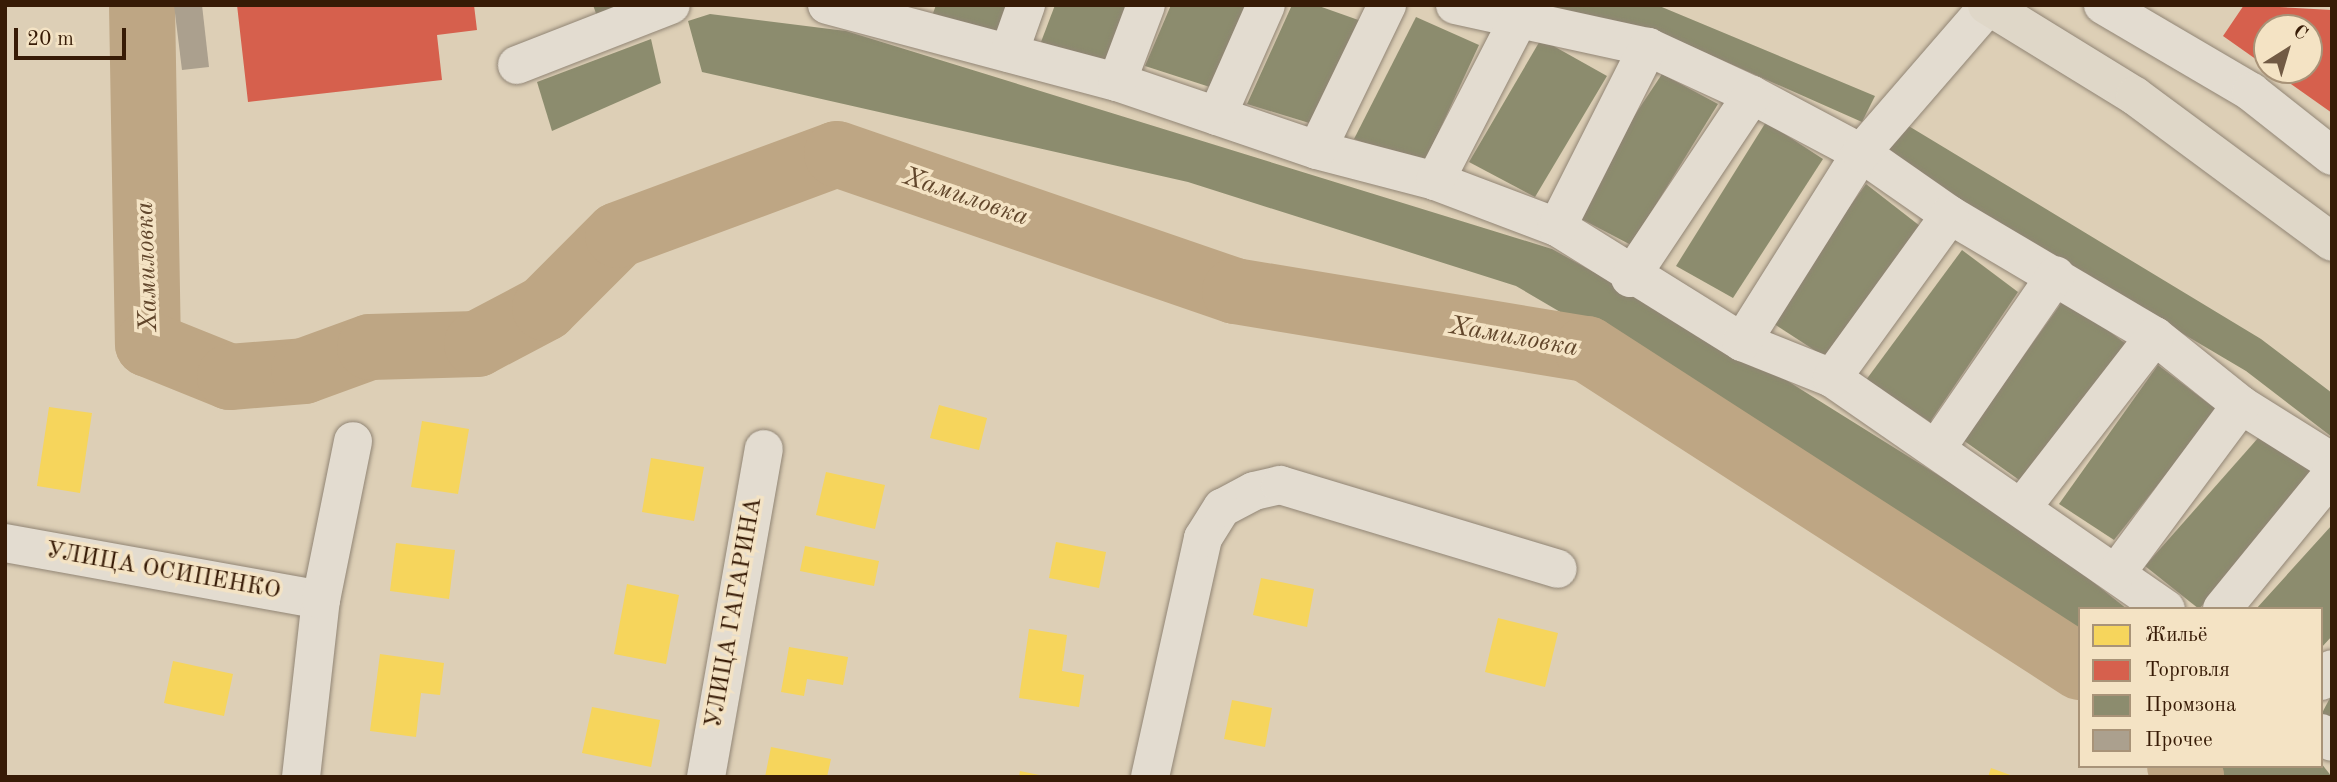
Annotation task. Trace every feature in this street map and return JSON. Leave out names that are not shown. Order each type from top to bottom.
[{"type":"main road","points":[[1989,5],[2135,96],[2332,242]]},
{"type":"street","points":[[516,65],[671,5]]},
{"type":"street","points":[[827,5],[912,16],[1009,53],[1117,82],[1317,150],[1435,181],[1556,227],[1630,278],[1742,342],[1832,378],[2023,506],[2163,607]]},
{"type":"street","points":[[1009,53],[1026,5]]},
{"type":"street","points":[[1117,82],[1146,5]]},
{"type":"street","points":[[1217,116],[1266,5]]},
{"type":"street","points":[[1317,150],[1387,5]]},
{"type":"street","points":[[1455,5],[1517,22],[1648,47],[1752,94],[1861,153],[1950,215],[2056,275],[2155,336],[2241,405],[2332,463]]},
{"type":"street","points":[[1742,342],[1861,153],[1989,5]]},
{"type":"street","points":[[2103,5],[2251,92],[2332,156]]},
{"type":"street","points":[[1435,181],[1517,22]]},
{"type":"street","points":[[1556,227],[1648,47]]},
{"type":"street","points":[[1630,278],[1752,94]]},
{"type":"street","points":[[1832,378],[1950,215]]},
{"type":"street","points":[[1936,449],[2056,275]]},
{"type":"street","points":[[2023,506],[2155,336]]},
{"type":"street","points":[[2118,572],[2241,405]]},
{"type":"street","points":[[301,777],[321,600],[353,442]]},
{"type":"street","name":"УЛИЦА ГАГАРИНА","points":[[706,777],[764,449]]},
{"type":"street","points":[[2224,607],[2332,474]]},
{"type":"street","points":[[1150,777],[1203,538],[1222,508],[1280,485],[1558,569]]},
{"type":"street","name":"УЛИЦА ОСИПЕНКО","points":[[5,543],[321,600]]},
{"type":"building: Жильё","points":[[939,405],[987,418],[979,450],[930,438]]},
{"type":"building: Жильё","points":[[49,407],[92,413],[80,493],[37,486]]},
{"type":"building: Жильё","points":[[422,421],[469,429],[458,494],[411,487]]},
{"type":"building: Жильё","points":[[651,458],[704,467],[694,521],[642,512]]},
{"type":"building: Жильё","points":[[826,472],[885,485],[875,529],[816,515]]},
{"type":"building: Жильё","points":[[1056,542],[1106,552],[1099,588],[1049,578]]},
{"type":"building: Жильё","points":[[396,543],[455,550],[449,599],[390,591]]},
{"type":"building: Жильё","points":[[805,546],[879,561],[874,586],[800,571]]},
{"type":"building: Жильё","points":[[1261,578],[1314,589],[1307,627],[1253,615]]},
{"type":"building: Жильё","points":[[627,584],[679,595],[666,664],[614,654]]},
{"type":"building: Жильё","points":[[1498,618],[1558,633],[1545,687],[1485,672]]},
{"type":"building: Жильё","points":[[1029,629],[1067,635],[1062,671],[1084,675],[1079,707],[1019,698]]},
{"type":"building: Жильё","points":[[789,647],[848,657],[843,685],[807,679],[804,696],[781,692]]},
{"type":"building: Жильё","points":[[380,654],[444,663],[440,695],[421,693],[416,737],[370,731]]},
{"type":"building: Жильё","points":[[173,661],[233,674],[224,716],[164,703]]},
{"type":"building: Жильё","points":[[1232,700],[1272,708],[1265,747],[1224,739]]},
{"type":"building: Жильё","points":[[592,707],[660,720],[651,767],[582,753]]},
{"type":"building: Жильё","points":[[771,747],[831,759],[827,777],[765,777]]},
{"type":"building: Жильё","points":[[1991,768],[2013,776],[2013,777],[1988,777]]},
{"type":"building: Жильё","points":[[1020,771],[1044,776],[1044,777],[1019,777]]},
{"type":"building: Торговля","points":[[237,5],[474,5],[477,30],[437,35],[442,80],[248,102]]},
{"type":"building: Торговля","points":[[2244,5],[2332,10],[2332,113],[2291,84],[2323,84],[2323,14],[2253,14],[2253,57],[2223,36]]},
{"type":"building: Промзона","points":[[593,5],[644,5],[599,22]]},
{"type":"building: Промзона","points":[[936,5],[1010,5],[1001,42],[932,16]]},
{"type":"building: Промзона","points":[[1055,5],[1130,5],[1109,66],[1041,42]]},
{"type":"building: Промзона","points":[[1171,5],[1252,5],[1216,89],[1145,66]]},
{"type":"building: Промзона","points":[[1292,5],[1316,5],[1364,22],[1319,126],[1247,104]]},
{"type":"building: Промзона","points":[[1530,5],[1657,5],[1875,96],[1862,122],[1679,41]]},
{"type":"building: Промзона","points":[[710,14],[846,31],[1552,249],[1770,370],[2034,535],[2124,607],[2078,607],[2078,651],[2016,595],[1813,460],[1516,286],[1188,182],[702,72],[688,21]]},
{"type":"building: Промзона","points":[[1416,17],[1479,45],[1423,166],[1354,139]]},
{"type":"building: Промзона","points":[[651,39],[661,83],[552,131],[537,82]]},
{"type":"building: Промзона","points":[[1541,39],[1607,76],[1535,197],[1469,162]]},
{"type":"building: Промзона","points":[[1662,74],[1718,104],[1631,245],[1570,213]]},
{"type":"building: Промзона","points":[[1766,122],[1823,159],[1733,298],[1676,266]]},
{"type":"building: Промзона","points":[[1902,122],[2261,339],[2332,393],[2332,437],[2246,371],[1882,156]]},
{"type":"building: Промзона","points":[[1866,184],[1920,226],[1828,359],[1768,320]]},
{"type":"building: Промзона","points":[[1962,250],[2018,292],[1930,422],[1866,380]]},
{"type":"building: Промзона","points":[[2065,298],[2126,344],[2022,482],[1963,440]]},
{"type":"building: Промзона","points":[[2158,365],[2217,410],[2114,540],[2059,504]]},
{"type":"building: Промзона","points":[[2266,429],[2318,473],[2201,607],[2196,607],[2145,566]]},
{"type":"building: Промзона","points":[[2332,525],[2332,636],[2323,646],[2323,607],[2258,607]]},
{"type":"building: Промзона","points":[[2332,694],[2332,724],[2323,717]]},
{"type":"building: Промзона","points":[[2323,766],[2332,777],[2216,777],[2207,768],[2323,768]]},
{"type":"building: Прочее","points":[[174,5],[202,5],[209,67],[182,70]]},
{"type":"waterway","name":"Хамиловка","points":[[142,5],[148,344],[230,377],[304,371],[370,347],[477,344],[545,308],[618,235],[837,154],[1235,291],[1587,349],[2078,666]]},
{"type":"waterway","name":"Хамиловка","points":[[2182,768],[2191,777]]}]
